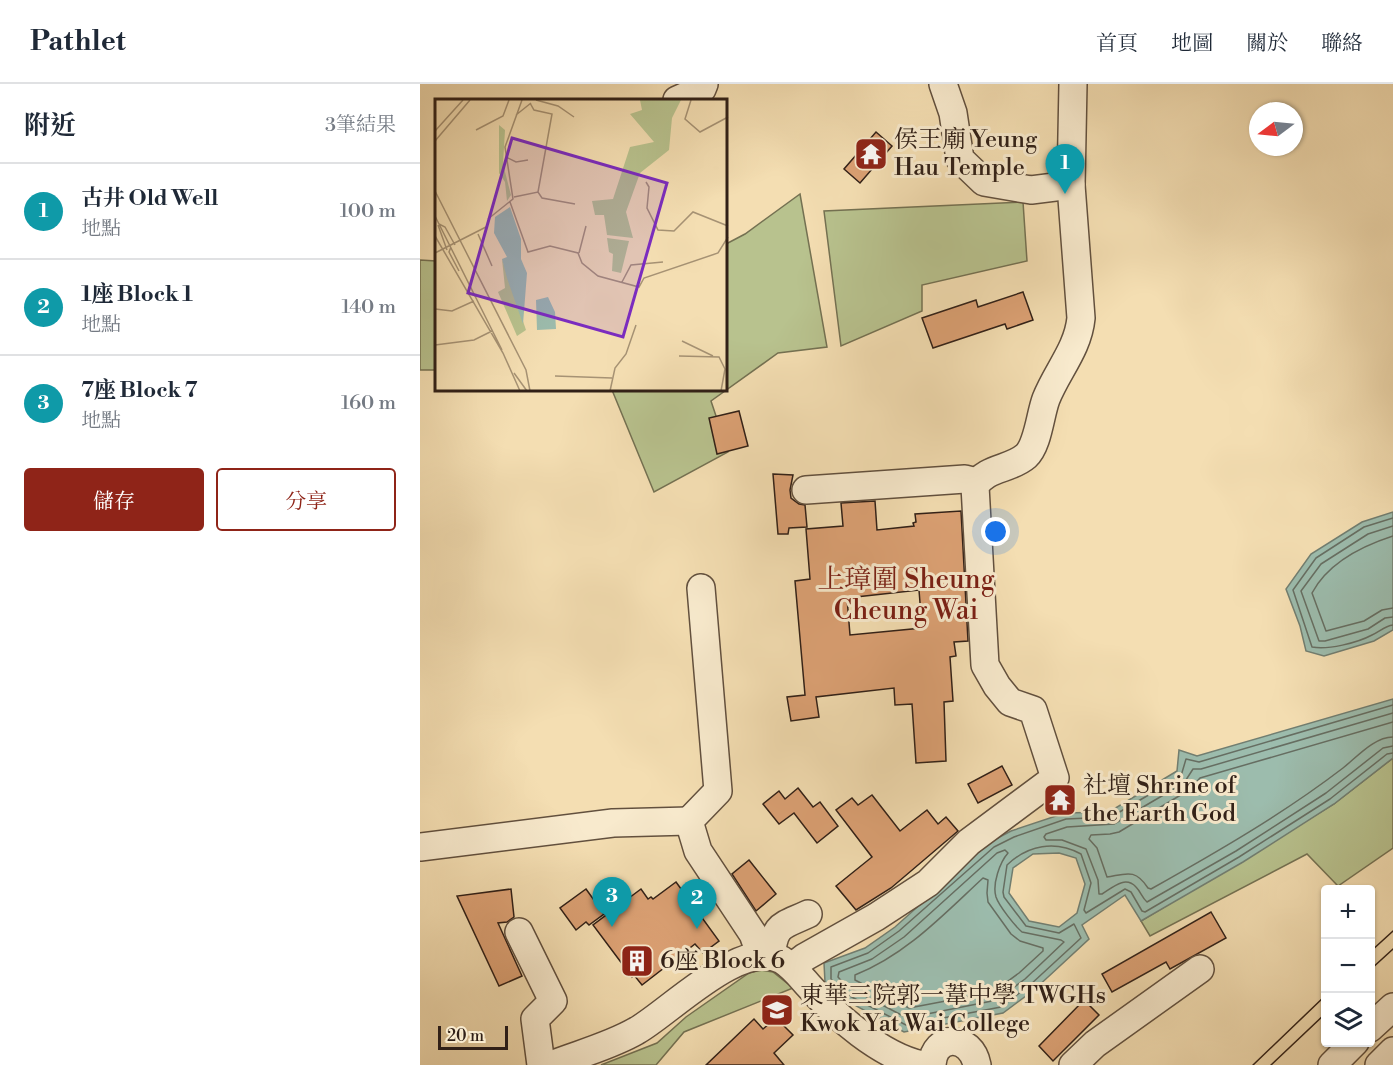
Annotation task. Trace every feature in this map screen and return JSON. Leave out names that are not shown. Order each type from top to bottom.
[{"type":"street","points":[[679,99],[702,89],[704,84]]},
{"type":"street","points":[[943,84],[953,113],[960,159],[984,182],[1031,190],[1071,185]]},
{"type":"street","points":[[551,1065],[637,1031],[697,985],[748,958],[774,960],[805,957],[876,917],[928,882],[969,842],[1055,778],[1033,710],[1010,702],[985,665],[975,486],[980,476],[1025,457],[1032,449],[1047,398],[1079,334],[1081,318],[1071,185],[1073,84]]},
{"type":"street","points":[[806,490],[964,479],[977,482]]},
{"type":"street","points":[[420,847],[613,823],[689,821],[718,791],[700,588]]},
{"type":"street","points":[[689,821],[698,851],[753,934],[774,960],[874,1042],[897,1057],[922,1065]]},
{"type":"street","points":[[774,960],[773,937],[779,927],[808,914]]},
{"type":"street","points":[[519,932],[553,1001],[535,1019],[541,1065]]},
{"type":"street","points":[[1073,1065],[1095,1044],[1200,969]]},
{"type":"street","points":[[1375,1024],[1393,1007]]},
{"type":"street","points":[[932,1065],[932,1058],[938,1048],[947,1042],[958,1041],[968,1046],[975,1054],[978,1065]]},
{"type":"street","points":[[1332,1065],[1350,1047]]},
{"type":"street","points":[[1379,1065],[1393,1051]]},
{"type":"green space","points":[[800,194],[827,347],[778,353],[728,389],[728,243],[745,234]]},
{"type":"green space","points":[[1023,202],[1027,261],[922,285],[922,311],[841,346],[824,211]]},
{"type":"green space","points":[[420,260],[435,261],[435,370],[420,370]]},
{"type":"green space","points":[[613,392],[724,392],[711,401],[728,452],[654,492]]},
{"type":"green space","points":[[1393,758],[1393,848],[1339,885],[1307,854],[1150,936],[1141,921],[1334,804]]},
{"type":"green space","points":[[760,970],[773,972],[793,988],[684,1032],[656,1065],[601,1065],[657,1043],[686,1017],[749,973]]},
{"type":"water","points":[[1393,512],[1393,630],[1374,641],[1324,656],[1306,651],[1300,626],[1286,589],[1311,554],[1362,522]]},
{"type":"water","points":[[1393,699],[1393,758],[1334,804],[1243,862],[1141,921],[1125,895],[1082,925],[1089,939],[1034,990],[1003,1013],[904,1032],[838,996],[825,982],[824,963],[865,948],[895,927],[990,842],[1011,831],[1065,813],[1109,812],[1177,771],[1179,750],[1197,756]],"holes":[[[1059,853],[1076,858],[1085,884],[1077,913],[1059,927],[1029,921],[1009,893],[1013,868],[1033,854]]]},
{"type":"building","name":"侯王廟 Yeung Hau Temple","points":[[876,132],[892,146],[860,183],[844,169]]},
{"type":"building","points":[[1023,292],[1033,320],[1007,329],[1005,324],[933,348],[922,318],[976,300],[978,307]]},
{"type":"building","points":[[739,411],[748,446],[717,454],[709,418]]},
{"type":"building","points":[[773,474],[793,475],[791,498],[805,505],[807,527],[789,528],[788,534],[778,534]]},
{"type":"building","points":[[875,501],[877,530],[914,526],[915,514],[961,511],[968,641],[954,642],[956,656],[950,657],[953,701],[944,702],[946,761],[916,763],[912,704],[895,705],[894,688],[816,697],[819,717],[791,721],[787,697],[805,695],[795,581],[810,579],[806,529],[843,526],[841,503]],"holes":[[[919,590],[922,628],[850,635],[847,598]]]},
{"type":"building","points":[[1002,766],[1012,785],[978,803],[968,784]]},
{"type":"building","points":[[798,788],[813,807],[820,802],[838,826],[817,843],[794,813],[779,824],[763,804],[779,791],[785,799]]},
{"type":"building","points":[[872,795],[900,831],[927,810],[938,824],[946,817],[958,831],[891,888],[856,910],[836,886],[872,857],[836,810],[852,798],[858,805]]},
{"type":"building","points":[[749,860],[776,894],[756,911],[732,874]]},
{"type":"building","points":[[676,882],[719,941],[703,953],[695,944],[642,985],[634,975],[632,977],[593,925],[641,889],[648,899],[651,897],[653,899]]},
{"type":"building","points":[[511,889],[514,917],[507,922],[498,923],[522,976],[499,986],[457,896]]},
{"type":"building","points":[[586,889],[604,914],[589,925],[586,922],[576,930],[560,908]]},
{"type":"building","points":[[1211,912],[1226,938],[1170,969],[1166,962],[1112,992],[1102,974]]},
{"type":"building","points":[[1084,1000],[1099,1015],[1053,1061],[1039,1046]]},
{"type":"building","points":[[776,1018],[793,1035],[774,1053],[784,1065],[706,1065],[754,1019],[763,1029]]},
{"type":"tram line","points":[[1375,947],[1393,931]]},
{"type":"tram line","points":[[1375,965],[1393,949]]},
{"type":"tram line","points":[[1253,1065],[1321,1000]]},
{"type":"tram line","points":[[1271,1065],[1321,1018]]},
{"type":"place","name":"侯王廟 Yeung Hau Temple","points":[[871,154]]},
{"type":"place","name":"古井 Old Well","points":[[1065,194]]},
{"type":"place","name":"社壇 Shrine of the Earth God","points":[[1060,800]]},
{"type":"place","name":"7座 Block 7","points":[[612,927]]},
{"type":"place","name":"1座 Block 1","points":[[697,929]]},
{"type":"place","name":"6座 Block 6","points":[[637,961]]},
{"type":"place","name":"東華三院郭一葦中學 TWGHs Kwok Yat Wai College","points":[[777,1010]]},
{"type":"district","name":"上璋圍 Sheung Cheung Wai","points":[[906,596]]}]
